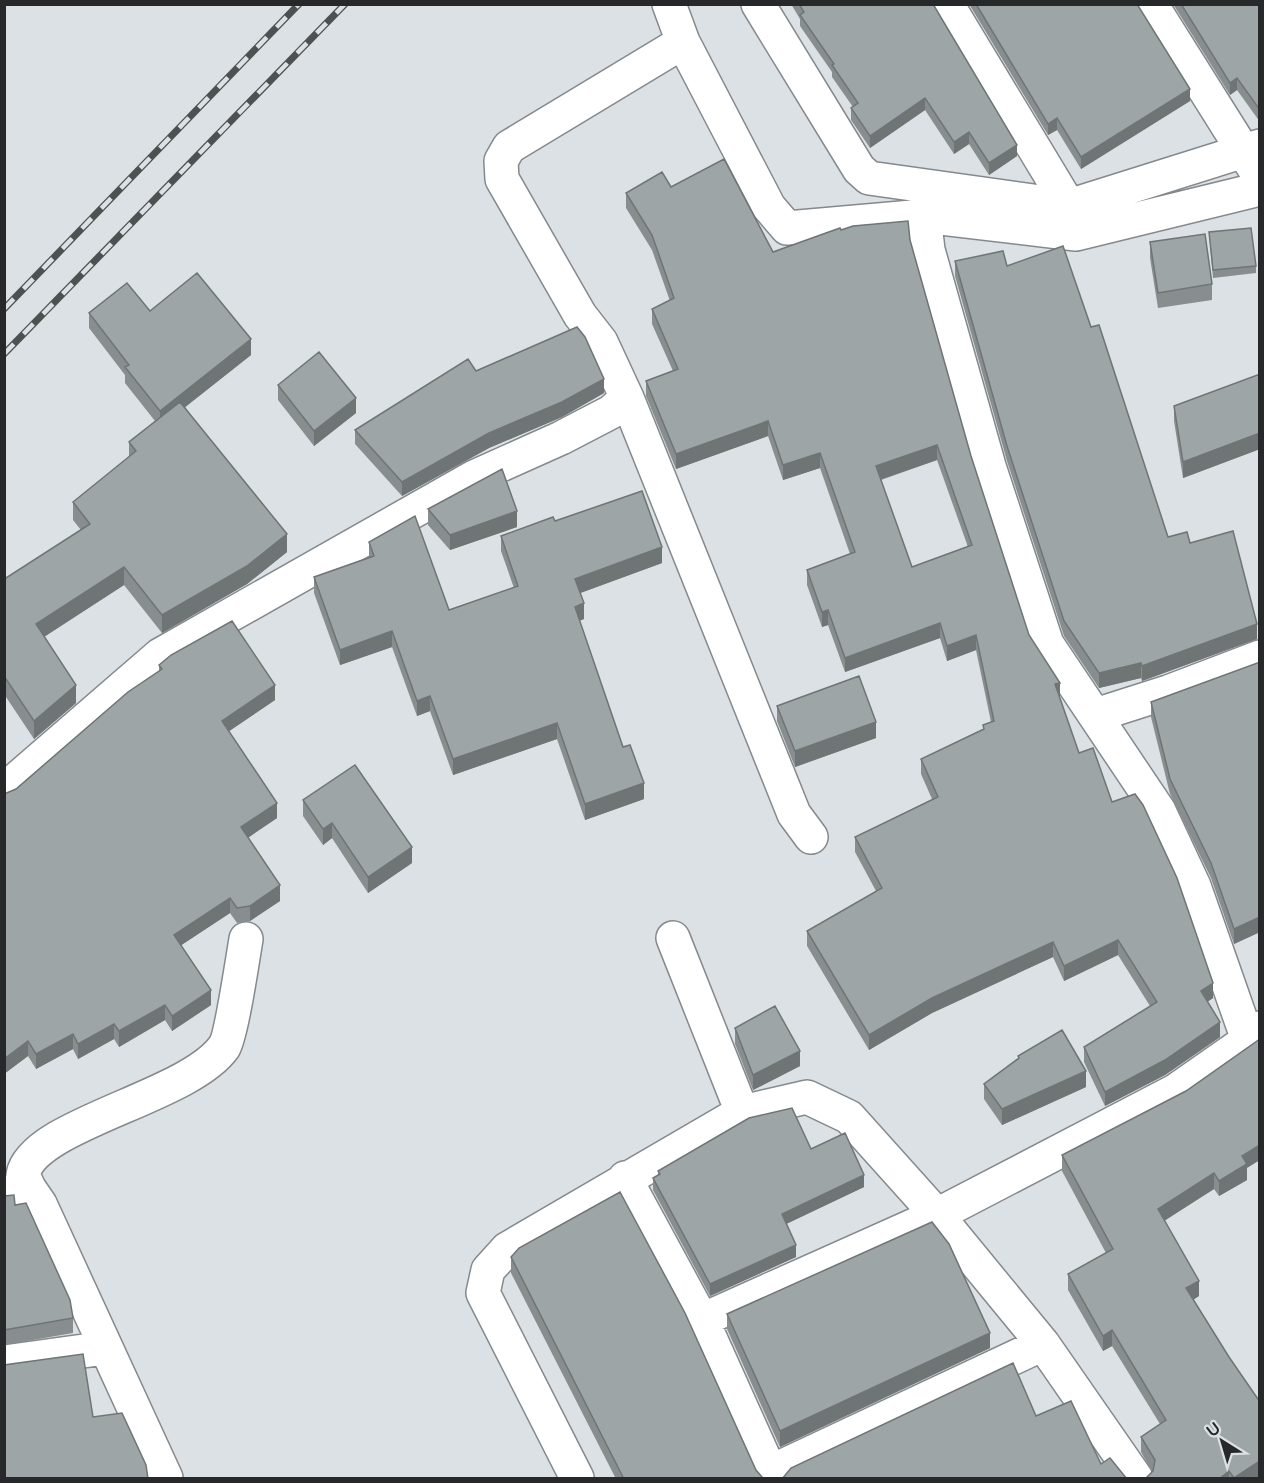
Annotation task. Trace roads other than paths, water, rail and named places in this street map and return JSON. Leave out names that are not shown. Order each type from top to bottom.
[{"type":"street","points":[[669,4],[683,42],[769,207],[787,228],[924,216],[1076,234],[1260,189]]},
{"type":"street","points":[[758,4],[859,169],[869,178],[1069,206],[1252,148]]},
{"type":"street","points":[[947,4],[1069,206]]},
{"type":"street","points":[[1151,4],[1252,148],[1260,178]]},
{"type":"street","points":[[683,42],[509,147],[501,161],[502,179],[580,315],[601,342],[627,398],[794,814],[811,837]]},
{"type":"street","points":[[702,1320],[937,1215],[1175,1091],[1254,1034],[1194,886],[1164,822],[1096,715],[1066,675],[1047,644],[973,409],[928,250],[924,216]]},
{"type":"street","points":[[4,790],[160,655],[474,477],[561,438],[611,412],[627,398]]},
{"type":"street","points":[[1096,715],[1168,692],[1260,657]]},
{"type":"street","points":[[673,938],[742,1112]]},
{"type":"street","points":[[166,1479],[40,1204],[17,1190],[25,1167],[63,1133],[166,1089],[192,1074],[226,1046],[246,939]]},
{"type":"street","points":[[577,1479],[483,1293],[488,1270],[507,1249],[625,1178],[742,1112],[807,1097],[849,1117],[937,1215],[1043,1344],[1132,1477]]},
{"type":"street","points":[[625,1178],[702,1320],[771,1475],[1043,1344]]},
{"type":"street","points":[[4,1362],[105,1348]]},
{"type":"railway","points":[[4,309],[299,4]]},
{"type":"railway","points":[[4,354],[345,4]]}]
